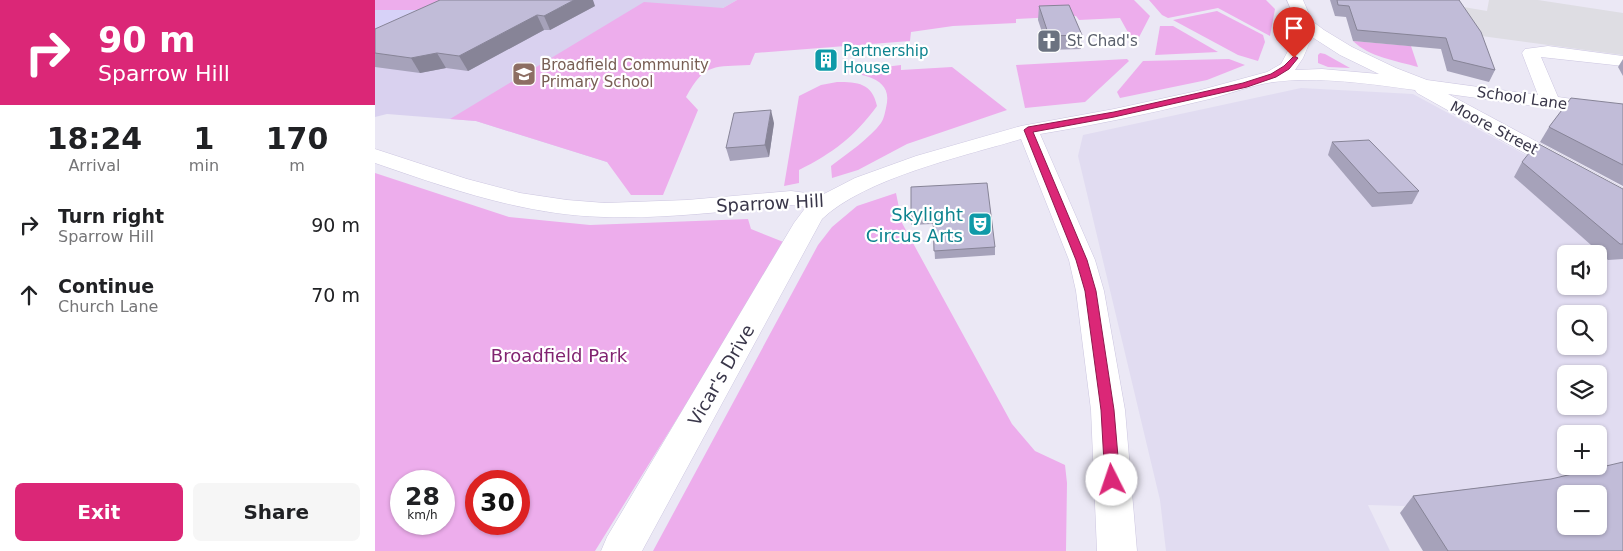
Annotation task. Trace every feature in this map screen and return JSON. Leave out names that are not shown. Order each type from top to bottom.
[{"type":"street","points":[[1274,76],[1287,68],[1304,36],[1305,24],[1295,0]]},
{"type":"street","points":[[1305,24],[1324,38],[1377,67],[1420,84]]},
{"type":"street","points":[[1549,102],[1549,94],[1531,53],[1536,51],[1623,61]]},
{"type":"street","points":[[1274,76],[1322,75],[1420,84]]},
{"type":"street","name":"Sparrow Hill","points":[[375,156],[459,184],[519,200],[567,208],[605,210],[687,207],[791,198],[825,203],[863,183],[924,161],[1028,130],[1114,115],[1199,96],[1274,76]]},
{"type":"street","name":"School Lane","points":[[1420,84],[1623,112]]},
{"type":"street","name":"Moore Street","points":[[1420,84],[1430,94],[1623,198]]},
{"type":"street","points":[[1028,130],[1082,260],[1091,291],[1107,410],[1117,551]]},
{"type":"street","name":"Vicar's Drive","points":[[621,551],[807,223],[813,214],[825,203]]},
{"type":"shaded area","name":"Broadfield Community Primary School","points":[[472,0],[737,0],[723,8],[607,162],[476,121],[387,114],[375,117],[375,35]]},
{"type":"shaded area","points":[[1489,0],[1538,0],[1623,13],[1623,55],[1407,26],[1446,4],[1487,11]]},
{"type":"shaded area","points":[[375,10],[433,10],[375,35]]},
{"type":"shaded area","points":[[1301,88],[1413,94],[1623,208],[1623,477],[1607,469],[1607,425],[1557,425],[1557,475],[1575,475],[1404,506],[1368,505],[1390,551],[1166,551],[1160,500],[1078,156],[1083,135]]},
{"type":"green space","points":[[375,0],[472,0],[433,10],[375,10]]},
{"type":"green space","points":[[737,0],[1134,0],[1150,16],[1135,45],[1120,18],[1079,20],[1076,16],[1016,19],[1016,23],[953,26],[911,32],[910,41],[755,53],[750,65],[712,69],[705,72],[693,86],[686,97],[698,110],[663,195],[631,195],[607,162],[476,121],[450,119],[644,2],[723,8]]},
{"type":"green space","points":[[1149,0],[1266,0],[1275,9],[1270,36],[1218,8],[1168,18],[1162,15]]},
{"type":"green space","points":[[1217,11],[1263,35],[1265,42],[1258,61],[1238,55],[1173,20]]},
{"type":"green space","points":[[1160,26],[1173,26],[1218,52],[1155,55]]},
{"type":"green space","points":[[1353,41],[1411,46],[1418,67],[1375,55]]},
{"type":"green space","points":[[1320,53],[1350,68],[1328,67],[1318,63],[1318,55]]},
{"type":"green space","points":[[1127,59],[1129,61],[1085,102],[1025,108],[1016,65]]},
{"type":"green space","points":[[1229,59],[1245,65],[1207,80],[1120,98],[1117,92],[1143,61]]},
{"type":"green space","points":[[901,65],[901,70],[952,67],[1007,110],[907,144],[858,170],[832,178],[831,166],[865,140],[876,129],[881,123],[886,108],[886,91],[882,85],[869,77],[844,72]]},
{"type":"green space","points":[[837,82],[858,84],[868,88],[875,98],[877,106],[860,127],[842,143],[799,170],[799,183],[784,186],[799,96],[821,85]]},
{"type":"green space","name":"Broadfield Park","points":[[375,173],[509,217],[590,225],[748,219],[751,229],[786,243],[595,551],[375,551]]},
{"type":"green space","points":[[896,193],[902,223],[1012,424],[1035,451],[1065,465],[1067,483],[1066,551],[653,551],[818,245],[832,227],[857,206]]},
{"type":"building","points":[[440,0],[574,0],[544,16],[537,15],[459,56],[437,53],[411,58],[375,53],[375,29]]},
{"type":"building","points":[[1337,0],[1459,0],[1481,32],[1495,70],[1453,60],[1446,38],[1357,30],[1349,6],[1338,5]]},
{"type":"building","points":[[1069,5],[1082,35],[1049,36],[1039,6]]},
{"type":"building","points":[[1571,98],[1623,104],[1623,165],[1549,127]]},
{"type":"building","points":[[771,110],[765,145],[726,148],[734,113]]},
{"type":"building","points":[[1369,140],[1419,191],[1378,193],[1332,142]]},
{"type":"building","points":[[1537,143],[1623,189],[1623,244],[1620,244],[1522,162]]},
{"type":"building","name":"Skylight Circus Arts","points":[[987,183],[995,247],[934,251],[933,216],[911,217],[911,187]]},
{"type":"building","points":[[1623,462],[1623,551],[1448,551],[1413,496],[1551,479],[1568,475],[1607,475],[1607,466]]},
{"type":"place","name":"St Chad's","points":[[1049,41]]},
{"type":"place","name":"Partnership House","points":[[826,60]]},
{"type":"place","name":"Broadfield Community Primary School","points":[[524,74]]},
{"type":"place","name":"Skylight Circus Arts","points":[[980,224]]},
{"type":"route","points":[[1112,480],[1107,410],[1091,291],[1082,260],[1028,130],[1114,115],[1245,85],[1274,76],[1287,68],[1294,58]]}]
